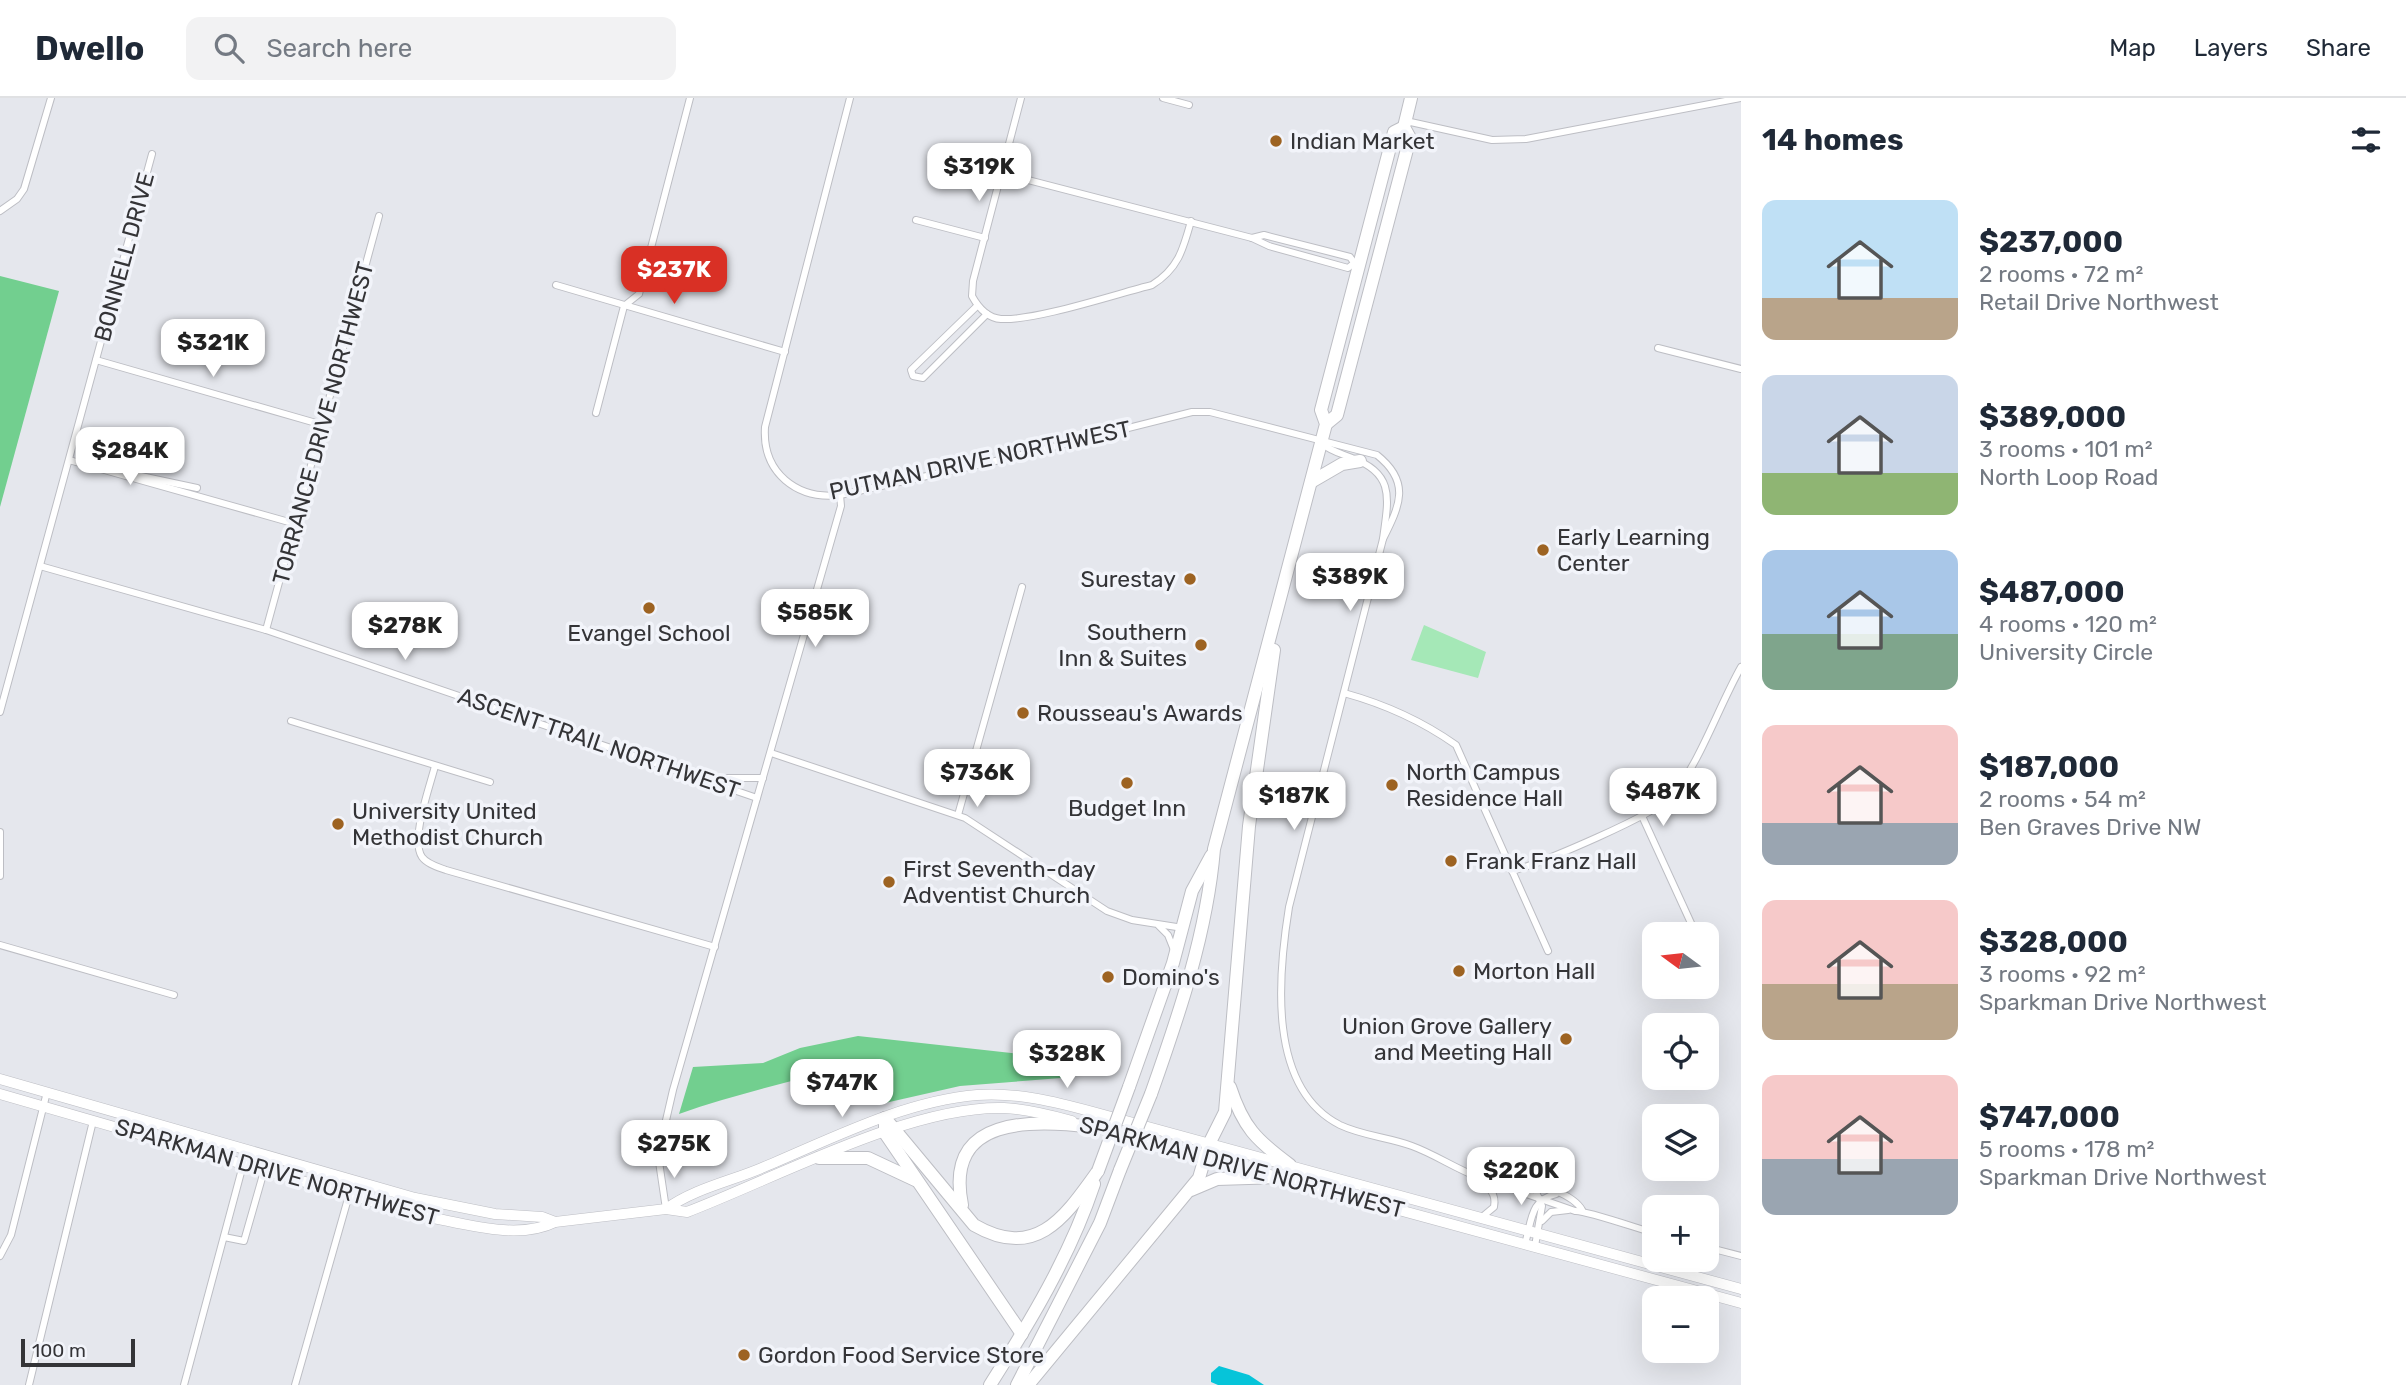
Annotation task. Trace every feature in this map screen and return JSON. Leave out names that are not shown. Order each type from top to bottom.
[{"type":"highway","points":[[1326,424],[1337,415],[1410,138],[1405,124],[1411,98]]},
{"type":"highway","points":[[1017,1385],[1100,1223],[1151,1094],[1172,1032],[1210,894],[1214,849],[1326,424],[1321,410],[1356,265],[1394,132],[1405,124]]},
{"type":"highway","points":[[1365,238],[1371,250],[1370,263],[1376,266]]},
{"type":"highway","points":[[1356,265],[1364,269],[1362,285],[1368,294]]},
{"type":"highway","points":[[1311,482],[1342,464],[1360,461]]},
{"type":"highway","points":[[1028,1385],[1199,1178],[1209,1144],[1225,1112],[1251,805],[1288,571]]},
{"type":"highway","points":[[990,1385],[1022,1334],[1067,1248],[1098,1171],[1175,958],[1192,891],[1214,849]]},
{"type":"highway","points":[[1172,1032],[1172,1011],[1190,942],[1183,928]]},
{"type":"highway","points":[[1227,1080],[1240,1118],[1259,1143],[1290,1165]]},
{"type":"highway","points":[[885,1118],[916,1181],[985,1276],[1022,1334]]},
{"type":"highway","points":[[963,1209],[958,1186],[960,1164],[986,1134],[1023,1123],[1094,1126]]},
{"type":"highway","points":[[891,1131],[963,1209],[974,1225],[992,1235],[1032,1237],[1064,1219],[1098,1171]]},
{"type":"highway","points":[[819,1158],[868,1158],[916,1181]]},
{"type":"highway","points":[[1188,1192],[1217,1179],[1280,1177]]},
{"type":"main road","name":"SPARKMAN DRIVE NORTHWEST","points":[[0,1079],[353,1181],[457,1208],[542,1217],[555,1222]]},
{"type":"main road","name":"SPARKMAN DRIVE NORTHWEST","points":[[0,1094],[423,1216],[485,1227],[539,1230],[555,1222],[666,1209],[687,1212],[819,1158],[941,1114],[1002,1108],[1029,1111],[1094,1126],[1741,1303]]},
{"type":"main road","name":"SPARKMAN DRIVE NORTHWEST","points":[[666,1209],[684,1196],[733,1180],[885,1118],[934,1102],[977,1095],[1016,1096],[1052,1101],[1741,1289]]},
{"type":"street","points":[[0,211],[24,189],[51,98]]},
{"type":"street","points":[[596,413],[624,306],[639,294],[690,98]]},
{"type":"street","name":"PUTMAN DRIVE NORTHWEST","points":[[850,98],[765,426],[769,458],[787,484],[814,496],[840,495],[1009,458],[1192,412],[1210,412],[1321,443]]},
{"type":"street","points":[[1021,98],[973,281],[972,296],[977,306],[986,314],[1000,319],[1031,315],[1153,285],[1170,274],[1182,255],[1191,222]]},
{"type":"street","points":[[1163,98],[1189,105]]},
{"type":"street","points":[[1405,124],[1492,140],[1526,139],[1741,98]]},
{"type":"street","name":"BONNELL DRIVE","points":[[0,712],[152,154]]},
{"type":"street","points":[[1001,173],[1252,238],[1269,246],[1348,268],[1356,265]]},
{"type":"street","name":"TORRANCE DRIVE NORTHWEST","points":[[267,630],[379,216]]},
{"type":"street","points":[[916,220],[985,238]]},
{"type":"street","points":[[556,285],[785,352]]},
{"type":"street","points":[[977,306],[911,370],[913,376],[923,377],[986,314]]},
{"type":"street","points":[[1658,348],[1741,369]]},
{"type":"street","points":[[96,360],[323,425]]},
{"type":"street","points":[[1321,443],[1334,453],[1360,461],[1380,474],[1386,486],[1384,540]]},
{"type":"street","points":[[1321,443],[1359,448],[1377,455],[1390,465],[1398,479],[1400,495],[1397,511],[1384,540],[1289,906],[1283,945],[1286,1058],[1306,1098],[1339,1124],[1371,1136],[1409,1144],[1472,1175],[1489,1188],[1495,1198],[1494,1208],[1482,1217]]},
{"type":"street","points":[[69,460],[197,488]]},
{"type":"street","points":[[69,460],[296,524]]},
{"type":"street","points":[[666,1209],[658,1155],[673,1090],[841,506],[840,495]]},
{"type":"street","name":"ASCENT TRAIL NORTHWEST","points":[[40,566],[267,630],[757,798]]},
{"type":"street","points":[[958,816],[1022,587]]},
{"type":"street","points":[[1512,871],[1642,816],[1675,793],[1741,667]]},
{"type":"street","points":[[1344,693],[1370,701],[1431,728],[1456,745],[1548,951]]},
{"type":"street","points":[[291,721],[490,782]]},
{"type":"street","points":[[771,753],[958,816],[985,828],[1107,911],[1159,926],[1183,928]]},
{"type":"street","points":[[435,766],[422,815],[418,848],[423,859],[446,870],[715,947]]},
{"type":"street","points":[[701,778],[763,778]]},
{"type":"street","points":[[1642,816],[1691,922]]},
{"type":"street","points":[[0,832],[0,876]]},
{"type":"street","points":[[1159,926],[1168,934],[1175,958]]},
{"type":"street","points":[[0,945],[174,995]]},
{"type":"street","points":[[0,1256],[11,1235],[47,1092]]},
{"type":"street","points":[[29,1385],[93,1121]]},
{"type":"street","points":[[184,1385],[243,1165]]},
{"type":"street","points":[[225,1237],[244,1241],[264,1171]]},
{"type":"street","points":[[1472,1175],[1512,1184],[1519,1181],[1533,1185],[1579,1204],[1582,1210]]},
{"type":"street","points":[[296,1385],[353,1181]]},
{"type":"street","points":[[1512,1184],[1516,1190],[1569,1209]]},
{"type":"street","points":[[1533,1185],[1541,1199],[1542,1221]]},
{"type":"street","points":[[1541,1199],[1558,1194]]},
{"type":"street","points":[[1530,1245],[1541,1199]]},
{"type":"street","points":[[1534,1231],[1551,1212],[1569,1209],[1582,1210],[1606,1221],[1642,1230]]},
{"type":"street","points":[[1719,1250],[1741,1256]]},
{"type":"green space","points":[[0,276],[59,291],[0,507]]},
{"type":"green space","points":[[1424,625],[1486,652],[1478,678],[1411,660]]},
{"type":"green space","points":[[858,1036],[1021,1054],[1071,1071],[1061,1078],[960,1086],[885,1103],[876,1076],[861,1062],[679,1114],[693,1067],[763,1063],[800,1048]]},
{"type":"water","points":[[1219,1366],[1249,1375],[1264,1385],[1218,1385],[1211,1382],[1211,1373]]},
{"type":"place","name":"Indian Market","points":[[1276,141]]},
{"type":"place","name":"Early Learning Center","points":[[1543,550]]},
{"type":"place","name":"Surestay","points":[[1190,579]]},
{"type":"place","name":"Evangel School","points":[[649,608]]},
{"type":"place","name":"Southern Inn & Suites","points":[[1201,645]]},
{"type":"place","name":"Rousseau's Awards","points":[[1023,713]]},
{"type":"place","name":"Budget Inn","points":[[1127,783]]},
{"type":"place","name":"North Campus Residence Hall","points":[[1392,785]]},
{"type":"place","name":"University United Methodist Church","points":[[338,824]]},
{"type":"place","name":"Frank Franz Hall","points":[[1451,861]]},
{"type":"place","name":"First Seventh-day Adventist Church","points":[[889,882]]},
{"type":"place","name":"Morton Hall","points":[[1459,971]]},
{"type":"place","name":"Domino's","points":[[1108,977]]},
{"type":"place","name":"Union Grove Gallery and Meeting Hall","points":[[1566,1039]]},
{"type":"place","name":"Gordon Food Service Store","points":[[744,1355]]}]
